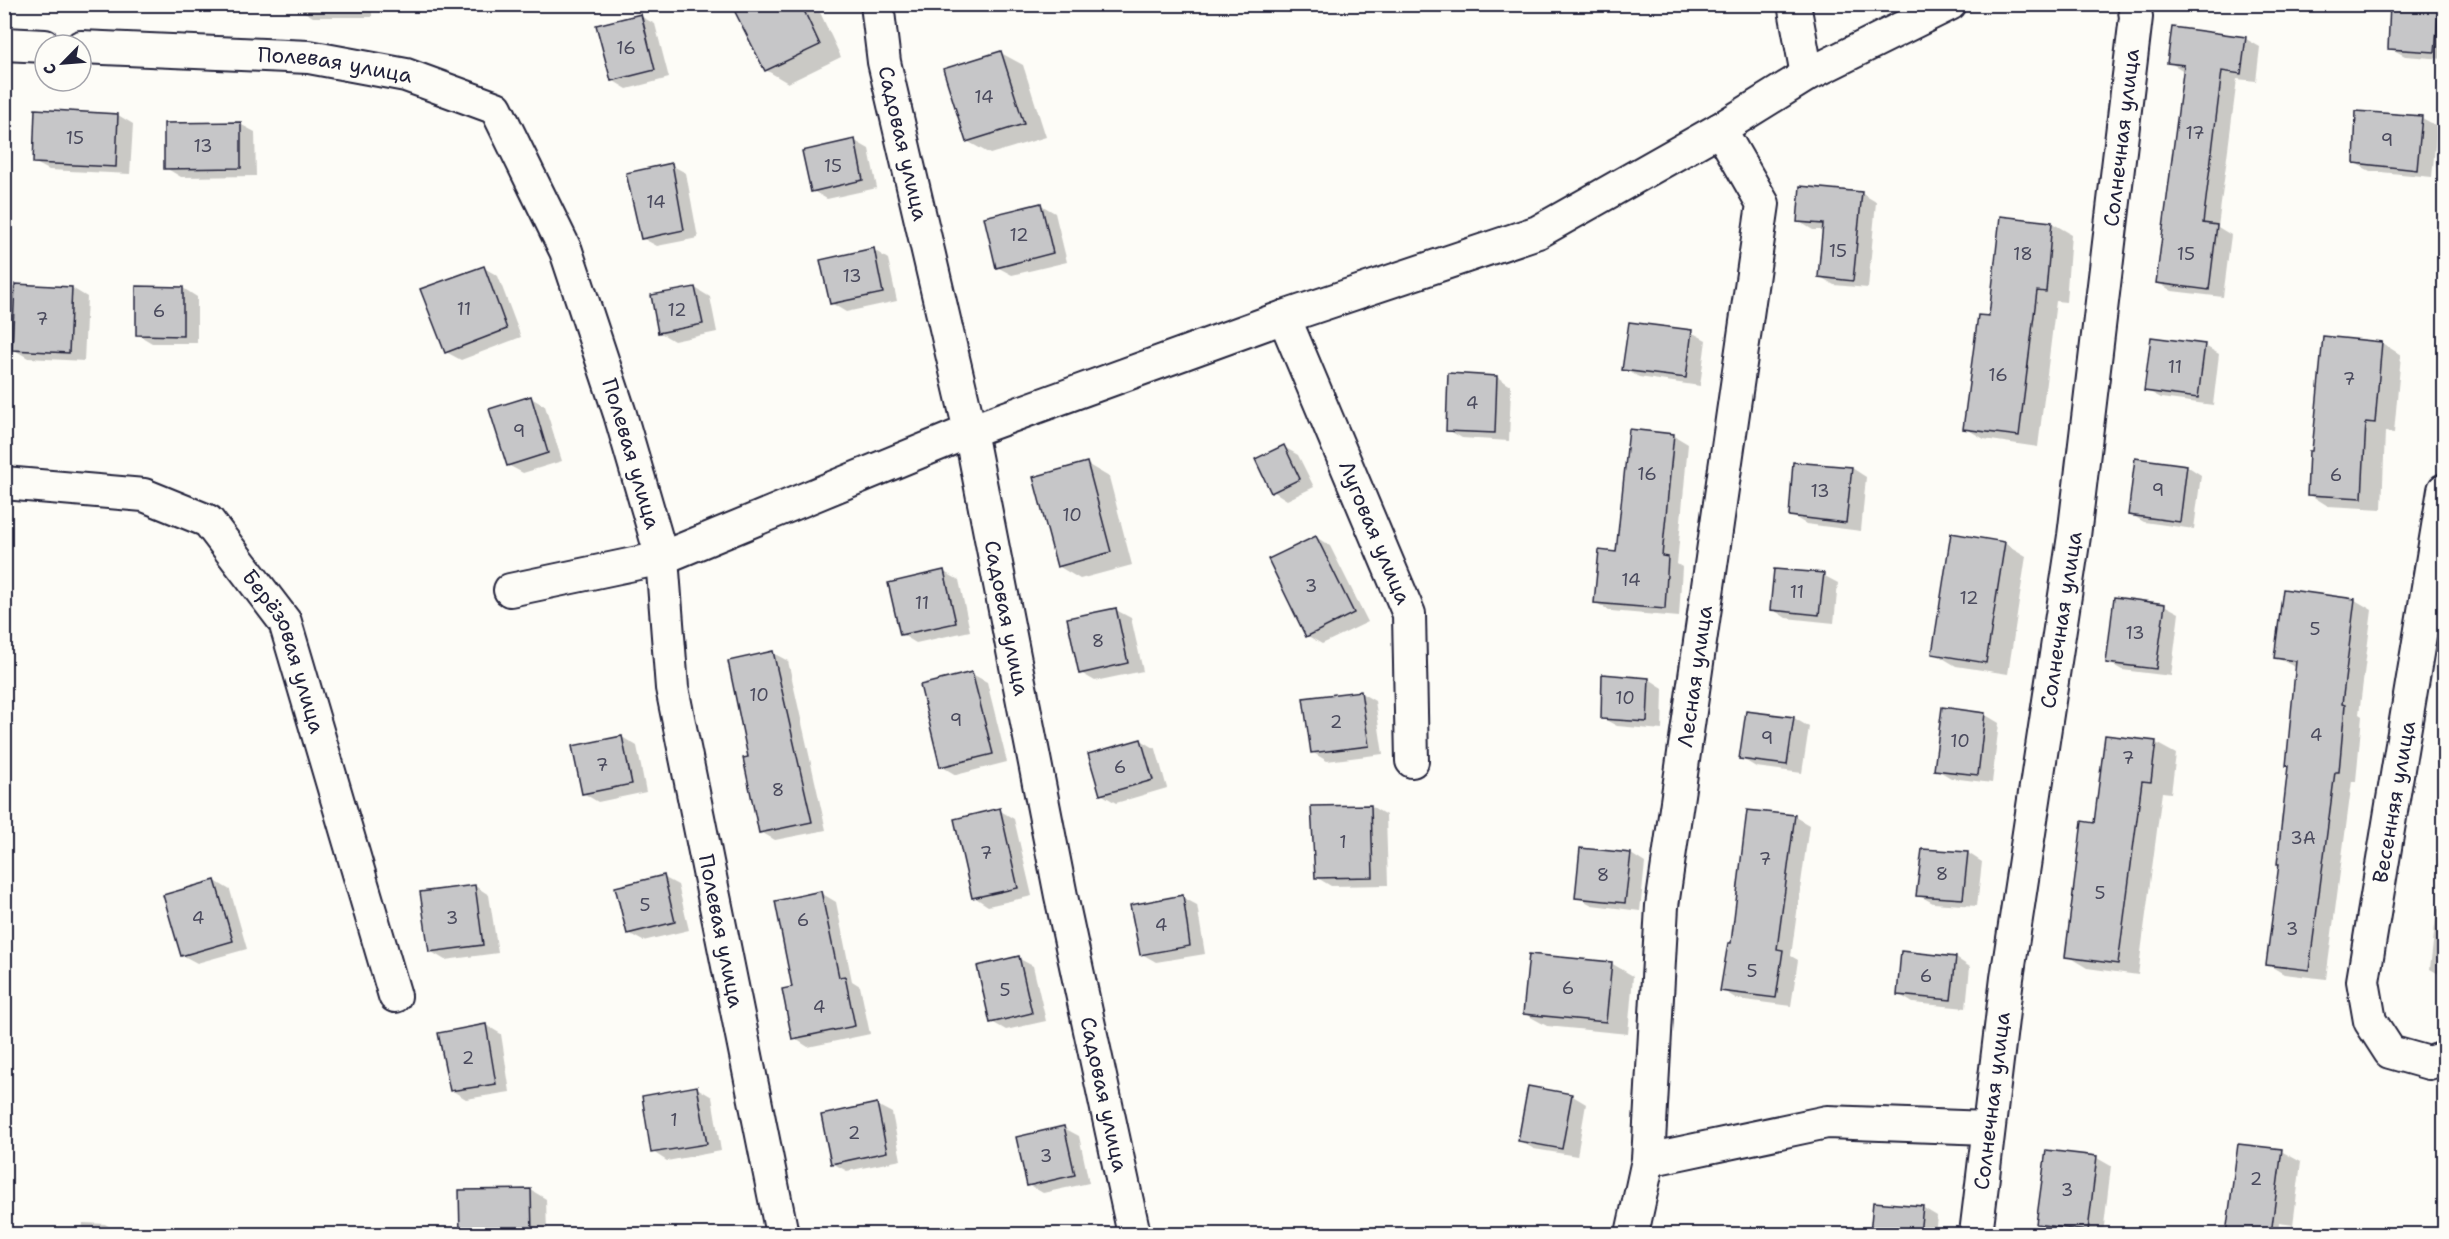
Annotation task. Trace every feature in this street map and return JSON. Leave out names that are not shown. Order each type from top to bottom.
[{"type":"street","name":"Садовая улица","points":[[877,4],[884,62],[970,431],[1060,896],[1134,1234]]},
{"type":"street","points":[[1794,4],[1807,75]]},
{"type":"street","points":[[510,590],[662,558],[970,431],[1284,317],[1538,232],[1720,129],[1807,75],[1950,4]]},
{"type":"street","name":"Солнечная улица","points":[[1976,1234],[2009,967],[2074,536],[2136,17],[2134,4]]},
{"type":"street","points":[[4,44],[33,45]]},
{"type":"street","name":"Полевая улица","points":[[93,48],[309,57],[406,75],[496,108],[566,251],[621,414],[662,558],[672,688],[782,1234]]},
{"type":"street","name":"Лесная улица","points":[[1632,1234],[1648,1160],[1662,906],[1763,204],[1720,129]]},
{"type":"street","name":"Луговая улица","points":[[1284,317],[1409,614],[1412,761]]},
{"type":"street","name":"Берёзовая улица","points":[[4,483],[144,495],[208,521],[250,576],[285,622],[395,996]]},
{"type":"street","name":"Весенняя улица","points":[[2445,490],[2363,981],[2370,1021],[2390,1052],[2429,1063],[2445,1059]]},
{"type":"street","points":[[1648,1160],[1827,1122],[1988,1128]]},
{"type":"building","points":[[731,4],[801,4],[820,45],[765,71]]},
{"type":"building","points":[[2390,4],[2439,4],[2435,52],[2388,49]]},
{"type":"building","points":[[641,14],[655,70],[611,81],[596,25]]},
{"type":"building","points":[[2172,27],[2246,37],[2241,74],[2222,71],[2203,223],[2217,225],[2209,290],[2156,283],[2184,65],[2167,63]]},
{"type":"building","points":[[1001,51],[1024,124],[966,142],[943,69]]},
{"type":"building","points":[[35,109],[118,114],[116,167],[33,163]]},
{"type":"building","points":[[2356,111],[2422,116],[2417,170],[2354,163]]},
{"type":"building","points":[[241,122],[241,168],[164,169],[164,123]]},
{"type":"building","points":[[855,139],[863,180],[811,192],[802,151]]},
{"type":"building","points":[[672,163],[684,230],[641,239],[626,173]]},
{"type":"building","points":[[1800,186],[1862,192],[1853,281],[1818,277],[1823,224],[1797,222]]},
{"type":"building","points":[[1041,203],[1053,253],[996,268],[984,217]]},
{"type":"building","points":[[2000,216],[2052,222],[2046,292],[2037,291],[2019,436],[1963,429],[1978,315],[1989,316]]},
{"type":"building","points":[[874,248],[883,293],[830,304],[820,260]]},
{"type":"building","points":[[484,266],[507,329],[445,353],[420,289]]},
{"type":"building","points":[[15,284],[72,287],[69,353],[12,350]]},
{"type":"building","points":[[136,286],[183,287],[183,336],[136,335]]},
{"type":"building","points":[[695,287],[703,324],[658,333],[651,295]]},
{"type":"building","points":[[1629,322],[1692,330],[1686,378],[1622,370]]},
{"type":"building","points":[[2323,336],[2382,342],[2375,423],[2366,422],[2362,498],[2307,495],[2309,451],[2312,451]]},
{"type":"building","points":[[2151,337],[2205,344],[2198,398],[2144,391]]},
{"type":"building","points":[[1448,373],[1497,376],[1495,433],[1446,431]]},
{"type":"building","points":[[531,396],[548,453],[507,466],[489,409]]},
{"type":"building","points":[[1629,429],[1674,434],[1662,556],[1668,557],[1665,609],[1594,603],[1599,550],[1616,552]]},
{"type":"building","points":[[1284,445],[1300,479],[1271,493],[1255,459]]},
{"type":"building","points":[[2135,458],[2187,465],[2180,522],[2128,515]]},
{"type":"building","points":[[1087,462],[1111,552],[1057,567],[1033,477]]},
{"type":"building","points":[[1793,462],[1852,467],[1846,523],[1789,516]]},
{"type":"building","points":[[1951,533],[2005,542],[1986,663],[1932,654]]},
{"type":"building","points":[[1316,536],[1354,613],[1306,637],[1268,559]]},
{"type":"building","points":[[1774,569],[1824,573],[1819,615],[1770,610]]},
{"type":"building","points":[[944,570],[956,623],[900,635],[888,583]]},
{"type":"building","points":[[2283,589],[2355,599],[2342,704],[2345,705],[2339,772],[2335,772],[2309,970],[2266,965],[2279,864],[2277,864],[2288,766],[2286,766],[2296,661],[2274,658]]},
{"type":"building","points":[[2114,597],[2165,604],[2156,669],[2106,663]]},
{"type":"building","points":[[1116,608],[1128,663],[1079,674],[1067,618]]},
{"type":"building","points":[[773,651],[812,822],[759,833],[743,758],[748,757],[728,661]]},
{"type":"building","points":[[972,672],[993,754],[940,767],[920,685]]},
{"type":"building","points":[[1602,674],[1649,678],[1647,722],[1601,719]]},
{"type":"building","points":[[1361,691],[1369,746],[1311,753],[1303,698]]},
{"type":"building","points":[[1942,707],[1985,713],[1978,775],[1934,770]]},
{"type":"building","points":[[1746,711],[1794,717],[1787,765],[1739,759]]},
{"type":"building","points":[[2105,735],[2156,741],[2151,782],[2142,781],[2118,964],[2065,957],[2082,821],[2094,823]]},
{"type":"building","points":[[622,736],[632,784],[582,794],[572,746]]},
{"type":"building","points":[[1141,739],[1153,780],[1100,795],[1088,754]]},
{"type":"building","points":[[1371,805],[1373,877],[1315,878],[1311,806]]},
{"type":"building","points":[[1000,808],[1018,888],[972,898],[954,819]]},
{"type":"building","points":[[1747,810],[1795,815],[1777,949],[1783,950],[1776,998],[1720,991],[1728,943],[1731,943]]},
{"type":"building","points":[[1580,848],[1631,853],[1625,903],[1575,898]]},
{"type":"building","points":[[1922,849],[1968,852],[1963,899],[1916,896]]},
{"type":"building","points":[[664,875],[675,922],[627,934],[615,887]]},
{"type":"building","points":[[215,880],[233,941],[181,956],[163,895]]},
{"type":"building","points":[[475,885],[483,945],[429,952],[420,892]]},
{"type":"building","points":[[821,891],[839,977],[845,976],[855,1026],[792,1039],[782,989],[792,987],[775,901]]},
{"type":"building","points":[[1183,895],[1190,946],[1140,955],[1130,905]]},
{"type":"building","points":[[1901,951],[1956,957],[1951,1000],[1897,995]]},
{"type":"building","points":[[1529,954],[1612,962],[1606,1022],[1523,1014]]},
{"type":"building","points":[[1019,956],[1032,1013],[990,1023],[977,966]]},
{"type":"building","points":[[486,1024],[496,1084],[450,1091],[438,1033]]},
{"type":"building","points":[[697,1086],[707,1144],[651,1153],[642,1096]]},
{"type":"building","points":[[1528,1086],[1572,1094],[1562,1149],[1518,1141]]},
{"type":"building","points":[[877,1103],[887,1152],[831,1164],[821,1115]]},
{"type":"building","points":[[1064,1126],[1075,1175],[1027,1186],[1016,1137]]},
{"type":"building","points":[[2238,1144],[2282,1149],[2271,1234],[2226,1234]]},
{"type":"building","points":[[2046,1150],[2097,1156],[2088,1231],[2036,1224]]},
{"type":"building","points":[[531,1189],[532,1234],[460,1234],[459,1190]]},
{"type":"building","points":[[1873,1202],[1923,1206],[1920,1234],[1870,1234]]}]
